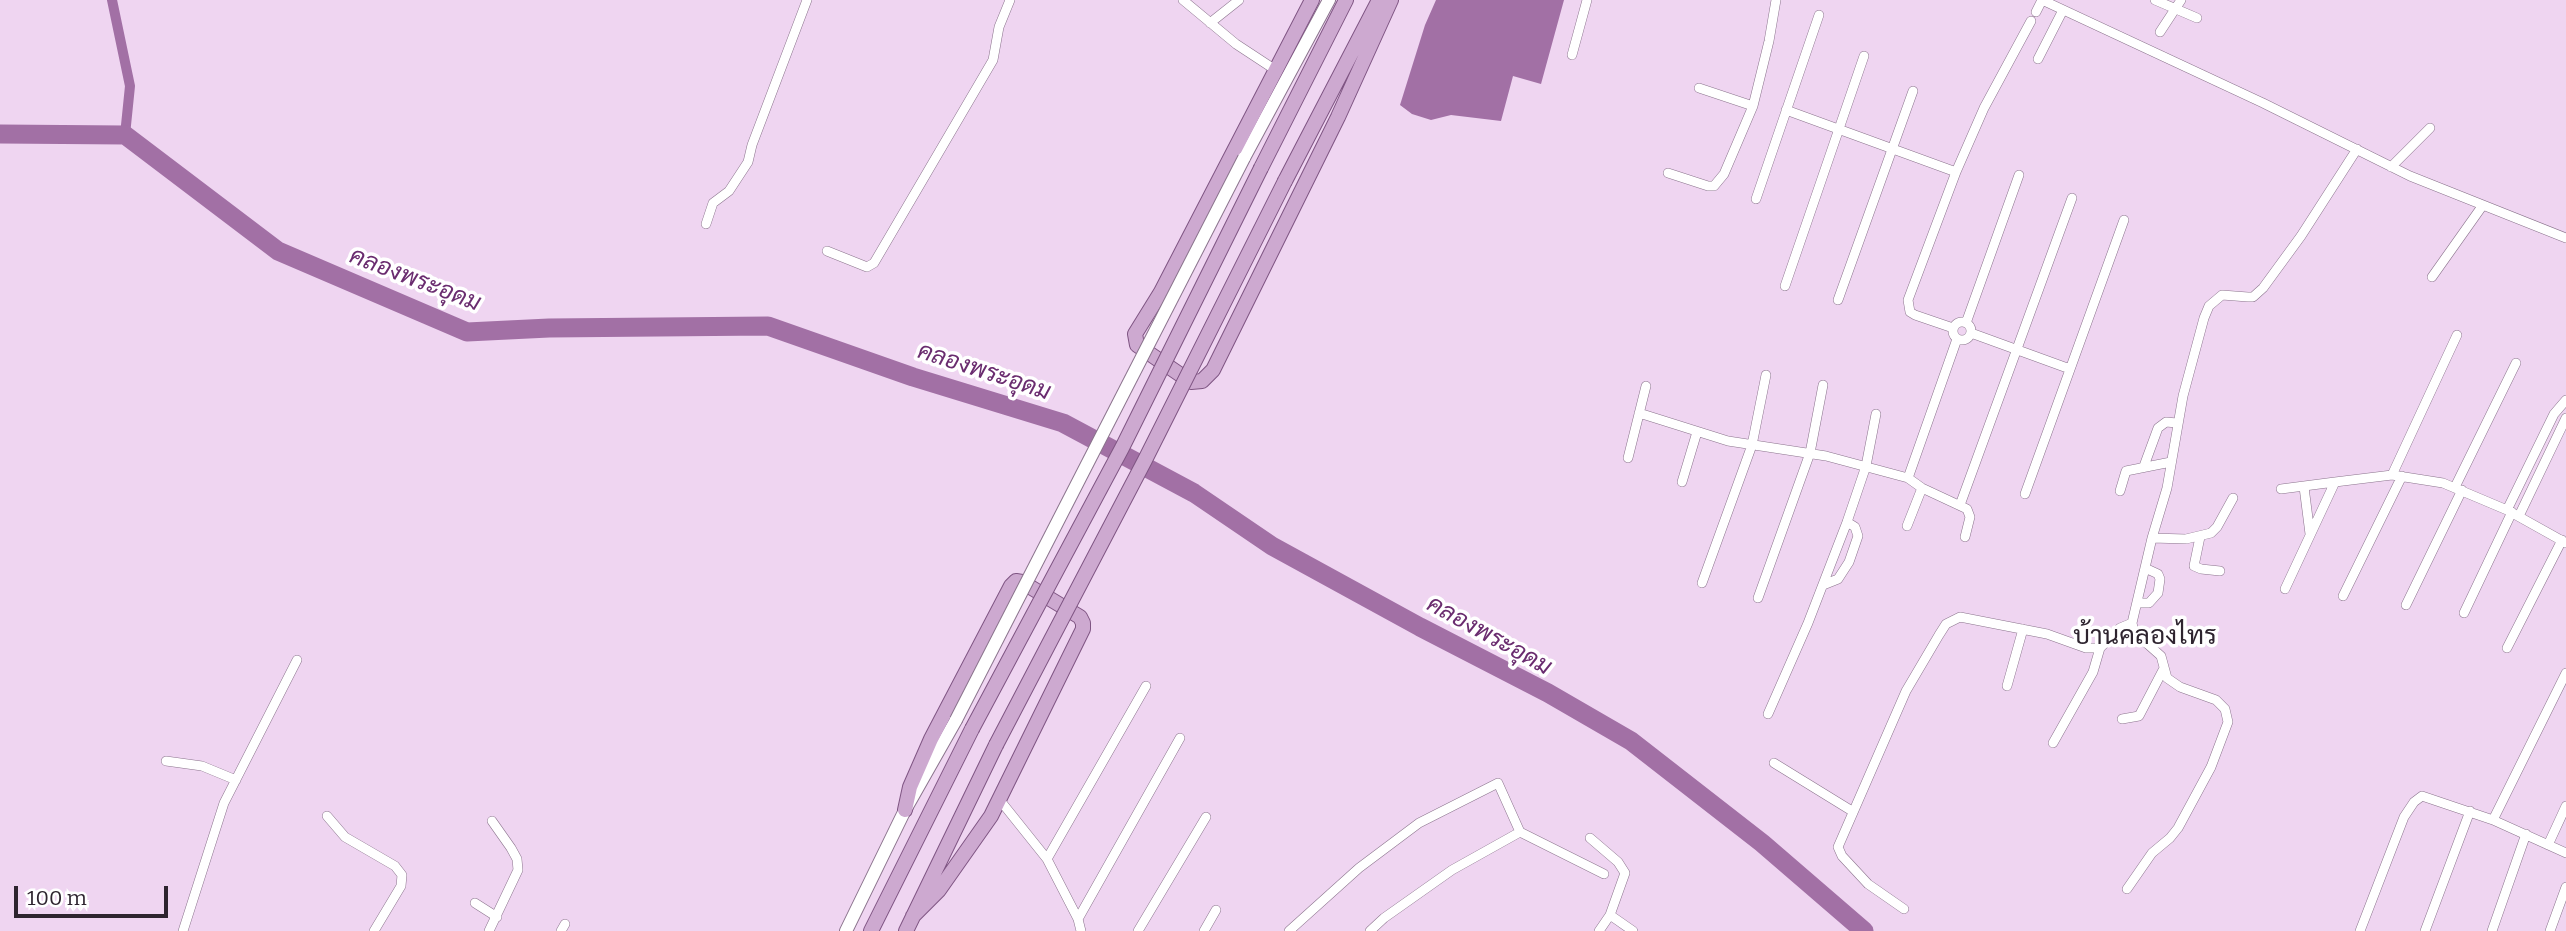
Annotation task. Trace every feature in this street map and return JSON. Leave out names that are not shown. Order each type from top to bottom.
[{"type":"main road","points":[[1312,0],[1161,292],[1135,334],[1137,345],[1191,382],[1202,381],[1213,370],[1338,117],[1391,0]]},
{"type":"main road","points":[[846,931],[905,810],[956,720],[1244,158],[1329,0]]},
{"type":"main road","points":[[871,931],[972,729],[1122,449],[1346,0]]},
{"type":"main road","points":[[906,931],[996,745],[1145,460],[1379,0]]},
{"type":"main road","points":[[905,810],[910,787],[931,739],[1011,586],[1016,581],[1022,582],[1080,617],[1083,629],[982,831],[939,890],[913,916]]},
{"type":"street","points":[[706,224],[713,203],[729,191],[748,162],[807,0]]},
{"type":"street","points":[[827,251],[862,266],[867,267],[874,263],[993,60],[999,27],[1010,0]]},
{"type":"street","points":[[1182,0],[1274,69]]},
{"type":"street","points":[[1210,23],[1239,0]]},
{"type":"street","points":[[1572,55],[1587,0]]},
{"type":"street","points":[[1668,173],[1708,186],[1714,186],[1724,174],[1752,106],[1769,41],[1776,0]]},
{"type":"street","points":[[1953,328],[1915,316],[1910,312],[1908,300],[1956,172],[1984,108],[2042,0],[2391,167],[2566,238]]},
{"type":"street","points":[[2155,0],[2179,5],[2197,18]]},
{"type":"street","points":[[2160,32],[2179,5]]},
{"type":"street","points":[[2038,59],[2063,10]]},
{"type":"street","points":[[1756,200],[1818,15]]},
{"type":"street","points":[[1785,286],[1864,57]]},
{"type":"street","points":[[1699,88],[1752,106]]},
{"type":"street","points":[[1838,300],[1913,91]]},
{"type":"street","points":[[1786,110],[1956,172]]},
{"type":"street","points":[[2391,167],[2430,128]]},
{"type":"street","points":[[2127,888],[2152,853],[2178,828],[2211,767],[2228,722],[2228,714],[2221,704],[2172,682],[2163,670],[2161,656],[2140,639],[2134,632],[2132,623],[2167,488],[2177,422],[2204,318],[2209,306],[2222,295],[2248,298],[2263,288],[2301,236],[2357,149]]},
{"type":"street","points":[[1966,323],[2019,175]]},
{"type":"street","points":[[1960,505],[2072,198]]},
{"type":"street","points":[[2432,277],[2483,205]]},
{"type":"street","points":[[2025,494],[2124,220]]},
{"type":"street","points":[[1953,328],[1958,322],[1966,323],[1971,333]]},
{"type":"street","points":[[1908,478],[1957,339],[1953,328]]},
{"type":"street","points":[[1957,339],[1965,339],[1971,333]]},
{"type":"street","points":[[1971,333],[2070,369]]},
{"type":"street","points":[[2392,475],[2458,335]]},
{"type":"street","points":[[2406,605],[2516,363]]},
{"type":"street","points":[[1702,583],[1752,445],[1766,375]]},
{"type":"street","points":[[1758,598],[1810,453],[1823,385]]},
{"type":"street","points":[[1628,458],[1646,386]]},
{"type":"street","points":[[2513,513],[2540,442],[2554,414],[2566,400]]},
{"type":"street","points":[[1639,413],[1698,432],[1752,445],[1810,453],[1908,478],[1970,513],[1965,537]]},
{"type":"street","points":[[1768,714],[1847,522],[1866,466],[1876,414]]},
{"type":"street","points":[[2464,613],[2513,513],[2566,418]]},
{"type":"street","points":[[2144,466],[2158,428],[2166,422],[2177,422]]},
{"type":"street","points":[[1682,482],[1698,432]]},
{"type":"street","points":[[2540,442],[2552,447]]},
{"type":"street","points":[[2120,491],[2126,471],[2171,462]]},
{"type":"street","points":[[2343,596],[2402,476]]},
{"type":"street","points":[[2281,489],[2402,476],[2458,488],[2513,513],[2564,541],[2507,648]]},
{"type":"street","points":[[2285,589],[2335,482]]},
{"type":"street","points":[[2304,487],[2310,535]]},
{"type":"street","points":[[1907,526],[1922,488]]},
{"type":"street","points":[[2152,538],[2200,537],[2211,533],[2233,498]]},
{"type":"street","points":[[1823,585],[1838,579],[1849,562],[1858,536],[1855,527],[1847,522]]},
{"type":"street","points":[[2200,537],[2194,566],[2220,571]]},
{"type":"street","points":[[2137,603],[2149,603],[2158,593],[2161,579],[2158,574],[2145,568]]},
{"type":"street","points":[[1904,909],[1876,892],[1842,856],[1838,847],[1906,691],[1947,624],[1960,617],[2060,638],[2086,648],[2100,648]]},
{"type":"street","points":[[2053,743],[2093,672],[2100,648],[2120,628],[2132,623]]},
{"type":"street","points":[[2007,686],[2023,629]]},
{"type":"street","points":[[183,931],[218,821],[297,660]]},
{"type":"street","points":[[2122,719],[2139,716],[2163,670]]},
{"type":"street","points":[[2493,820],[2566,673]]},
{"type":"street","points":[[1047,859],[1146,686]]},
{"type":"street","points":[[1078,919],[1180,738]]},
{"type":"street","points":[[166,761],[202,766],[236,780]]},
{"type":"street","points":[[1774,764],[1852,811]]},
{"type":"street","points":[[1289,931],[1359,868],[1419,823],[1498,783],[1520,832],[1604,874]]},
{"type":"street","points":[[2360,931],[2404,817],[2414,802],[2422,796],[2493,820],[2566,853]]},
{"type":"street","points":[[999,799],[1047,859],[1078,919],[1081,931]]},
{"type":"street","points":[[2548,845],[2566,806]]},
{"type":"street","points":[[2425,931],[2470,811]]},
{"type":"street","points":[[327,816],[345,836],[395,866],[402,874],[401,886],[374,931]]},
{"type":"street","points":[[1138,931],[1206,817]]},
{"type":"street","points":[[489,931],[518,870],[517,859],[492,821]]},
{"type":"street","points":[[1370,931],[1452,870],[1520,832]]},
{"type":"street","points":[[2492,931],[2526,834]]},
{"type":"street","points":[[1590,838],[1624,868],[1623,882],[1610,915],[1599,931]]},
{"type":"street","points":[[2550,931],[2566,887]]},
{"type":"street","points":[[475,903],[497,917]]},
{"type":"street","points":[[1204,931],[1216,910]]},
{"type":"street","points":[[1610,915],[1633,931]]},
{"type":"shaded area","points":[[1436,0],[1564,0],[1541,84],[1513,76],[1501,121],[1451,115],[1431,120],[1412,114],[1400,105],[1425,25]]},
{"type":"waterway","points":[[112,0],[130,86],[125,135]]},
{"type":"waterway","name":"คลองพระอุดม","points":[[0,134],[125,135],[278,251],[467,332],[549,328],[768,326],[913,377],[1063,423],[1194,493],[1272,546],[1548,693],[1631,741],[1762,843],[1864,931]]},
{"type":"district","name":"บ้านคลองไทร","points":[[2145,637]]}]
